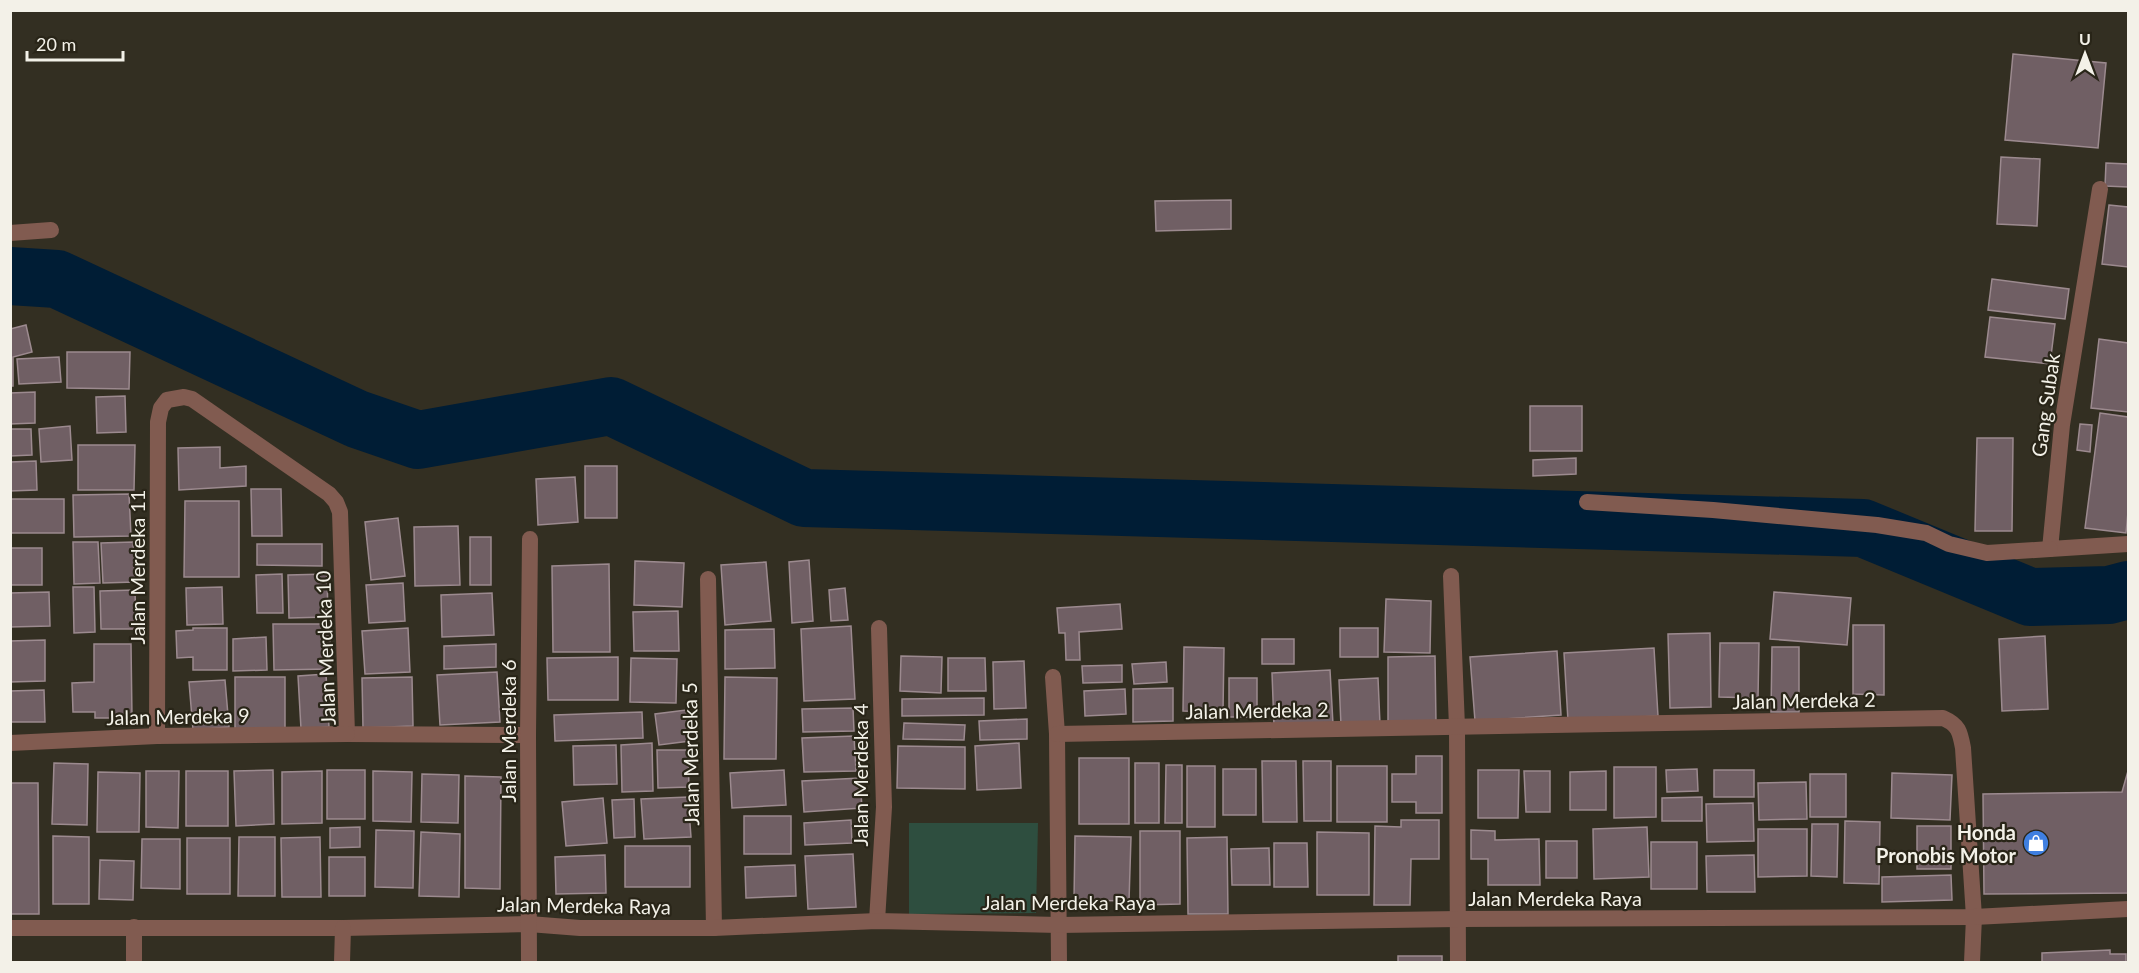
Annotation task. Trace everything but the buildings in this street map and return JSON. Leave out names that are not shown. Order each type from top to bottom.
[{"type":"street","name":"Gang Subak","points":[[2050,549],[2062,425],[2100,189]]},
{"type":"street","points":[[10,232],[51,230]]},
{"type":"street","name":"Jalan Merdeka 11","points":[[157,736],[158,422],[161,408],[167,400],[184,397],[192,399],[329,494]]},
{"type":"street","name":"Jalan Merdeka 10","points":[[329,494],[336,502],[340,512],[347,734],[528,735]]},
{"type":"street","points":[[1587,502],[1713,510],[1877,525],[1926,533],[1949,544],[1987,553],[2128,544]]},
{"type":"street","name":"Jalan Merdeka 6","points":[[529,963],[530,539]]},
{"type":"street","points":[[1451,576],[1457,728],[1458,963]]},
{"type":"street","name":"Jalan Merdeka 5","points":[[708,579],[714,928]]},
{"type":"street","name":"Jalan Merdeka 4","points":[[877,921],[884,807],[879,628]]},
{"type":"street","points":[[1053,677],[1057,734],[1059,963]]},
{"type":"street","name":"Jalan Merdeka 2","points":[[1057,734],[1943,718],[1953,722],[1960,732],[1963,748],[1974,917],[1972,963]]},
{"type":"street","name":"Jalan Merdeka 9","points":[[10,743],[157,736],[347,734]]},
{"type":"street","name":"Jalan Merdeka Raya","points":[[10,928],[343,928],[529,924],[580,928],[714,928],[877,921],[1059,925],[1458,919],[1974,917],[2128,909]]},
{"type":"street","points":[[134,927],[134,963]]},
{"type":"street","points":[[342,963],[343,928]]},
{"type":"green space","points":[[909,823],[1038,823],[1036,913],[909,914]]},
{"type":"waterway","points":[[10,276],[57,279],[357,419],[418,440],[611,406],[804,498],[1863,528],[2030,597],[2109,595],[2128,590]]},
{"type":"place","name":"Honda Pronobis Motor","points":[[2036,843]]}]
